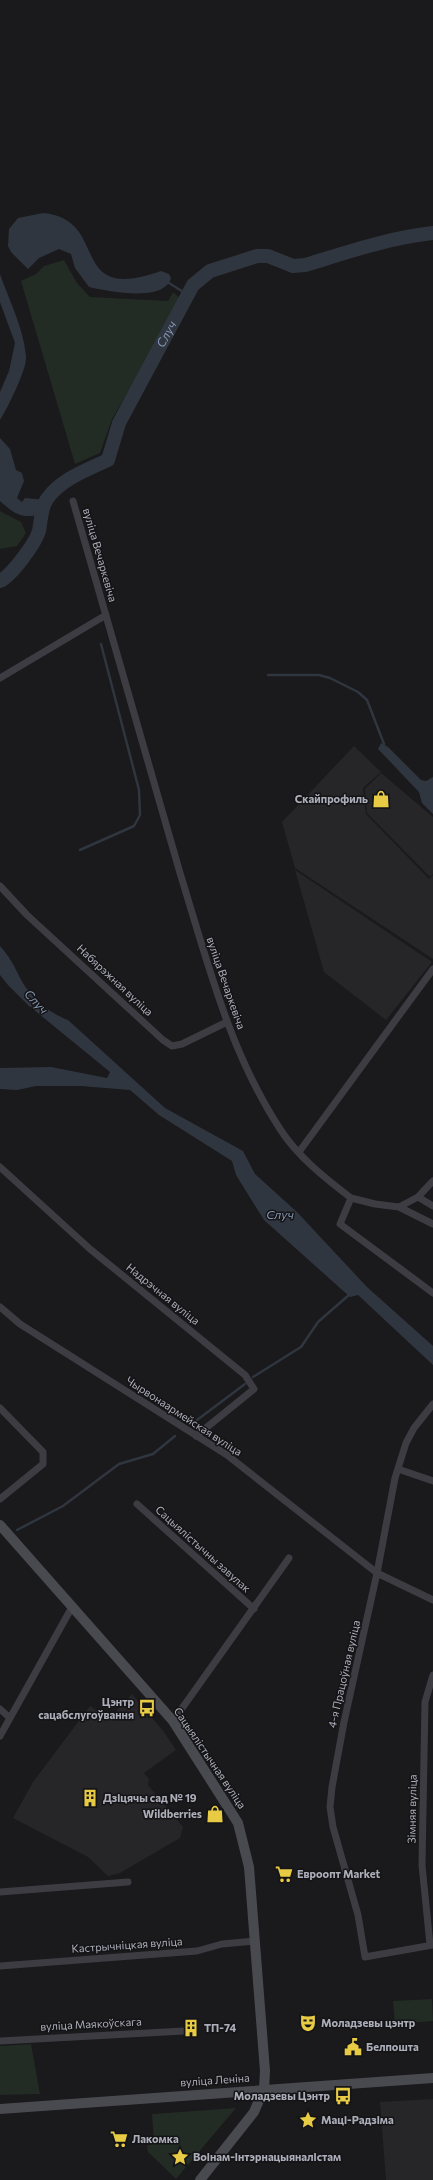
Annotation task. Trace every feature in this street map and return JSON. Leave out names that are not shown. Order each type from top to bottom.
[{"type":"main road","name":"Сацыялістычная вуліца","points":[[0,1525],[173,1721],[238,1823],[249,1867],[265,2071],[264,2089]]},
{"type":"main road","name":"вуліца Леніна","points":[[0,2109],[433,2078]]},
{"type":"main road","points":[[200,2180],[254,2112],[264,2089]]},
{"type":"street","name":"вуліца Вечаркевіча","points":[[73,501],[201,944],[238,1050],[253,1082],[280,1130],[325,1179],[351,1198]]},
{"type":"street","points":[[0,678],[106,615]]},
{"type":"street","name":"Набярэжная вуліца","points":[[0,886],[27,915],[163,1040],[172,1046],[182,1044],[227,1022]]},
{"type":"street","points":[[299,1152],[433,969]]},
{"type":"street","name":"Надрэчная вуліца","points":[[0,1167],[90,1250],[245,1375],[254,1389],[196,1436]]},
{"type":"street","points":[[399,1207],[418,1197],[433,1181]]},
{"type":"street","points":[[418,1197],[433,1206]]},
{"type":"street","points":[[433,1224],[399,1207],[375,1204],[351,1198],[340,1224],[433,1293]]},
{"type":"street","name":"Чырвонаармейская вуліца","points":[[0,1307],[20,1324],[227,1455],[377,1573],[433,1600]]},
{"type":"street","name":"4-я Працоўная вуліца","points":[[431,1945],[365,1957],[358,1915],[333,1828],[330,1808],[332,1788],[344,1722],[377,1573],[392,1491],[406,1443],[414,1428],[433,1404]]},
{"type":"street","points":[[0,1408],[43,1452],[43,1464],[0,1499]]},
{"type":"street","points":[[398,1468],[433,1481]]},
{"type":"street","name":"Сацыялістычны завулак","points":[[137,1504],[254,1610]]},
{"type":"street","name":"Сацыялістычны завулак","points":[[173,1721],[254,1610],[289,1558]]},
{"type":"street","points":[[0,1736],[72,1607]]},
{"type":"street","name":"Зімняя вуліца","points":[[431,1945],[422,1865],[425,1702],[433,1675]]},
{"type":"street","points":[[0,1709],[10,1718]]},
{"type":"street","points":[[425,1724],[433,1726]]},
{"type":"street","points":[[0,1892],[128,1882]]},
{"type":"street","name":"Кастрычніцкая вуліца","points":[[0,1966],[197,1951],[213,1946],[255,1941]]},
{"type":"street","name":"вуліца Маякоўскага","points":[[0,2041],[184,2031]]},
{"type":"shaded area","points":[[64,260],[77,283],[90,297],[168,301],[173,292],[182,300],[112,419],[100,453],[75,464],[21,281],[36,274],[44,266]]},
{"type":"shaded area","points":[[0,511],[21,522],[26,533],[17,546],[0,549]]},
{"type":"shaded area","points":[[354,746],[381,772],[363,788],[366,814],[429,879],[433,875],[433,959],[295,868],[282,822]]},
{"type":"shaded area","points":[[381,773],[433,817],[433,874],[430,877],[367,813],[365,789]]},
{"type":"shaded area","points":[[295,870],[432,962],[386,1020],[324,972]]},
{"type":"shaded area","points":[[132,1694],[164,1732],[176,1750],[144,1773],[149,1779],[148,1785],[183,1827],[180,1838],[120,1873],[108,1876],[88,1857],[13,1818],[33,1782],[90,1706],[109,1719]]},
{"type":"shaded area","points":[[432,1999],[433,2021],[395,2024],[393,2001]]},
{"type":"shaded area","points":[[31,2044],[40,2094],[0,2095],[0,2046]]},
{"type":"shaded area","points":[[433,2099],[433,2180],[386,2180],[380,2102]]},
{"type":"shaded area","points":[[236,2108],[176,2179],[148,2152],[147,2145],[154,2144],[152,2114]]},
{"type":"water","points":[[43,213],[64,219],[77,229],[100,269],[112,277],[131,279],[161,271],[169,274],[171,278],[166,286],[158,291],[147,293],[121,293],[89,287],[75,268],[71,254],[59,249],[39,258],[28,269],[11,252],[8,246],[9,229],[18,218]]},
{"type":"water","points":[[0,274],[19,325],[25,346],[26,357],[20,379],[0,420],[0,392],[9,371],[15,343],[0,302]]},
{"type":"water","points":[[0,438],[10,449],[16,470],[22,473],[24,481],[17,498],[22,502],[25,498],[46,500],[43,514],[29,516],[19,515],[10,510],[0,501]]},
{"type":"water","points":[[381,743],[388,747],[421,780],[426,781],[433,777],[433,814],[422,803],[419,792],[378,749]]},
{"type":"water","name":"Случ","points":[[0,946],[11,961],[24,985],[41,1004],[47,1009],[68,1020],[165,1108],[243,1151],[255,1174],[297,1212],[367,1287],[433,1346],[433,1365],[358,1295],[350,1297],[264,1220],[236,1175],[232,1161],[159,1115],[130,1090],[81,1086],[36,1086],[17,1090],[0,1089],[0,1068],[51,1067],[107,1078],[110,1072],[28,1005],[8,985],[0,975]]},
{"type":"waterway","name":"Случ","points":[[0,581],[17,566],[37,537],[45,502],[53,492],[59,486],[83,471],[108,460],[119,423],[193,285],[210,271],[257,256],[268,256],[293,266],[305,265],[384,242],[433,233]]},
{"type":"waterway","points":[[169,283],[188,295]]},
{"type":"waterway","points":[[80,850],[134,826],[140,815],[139,790],[101,644]]},
{"type":"waterway","points":[[268,675],[319,675],[330,678],[358,692],[367,700],[384,744]]},
{"type":"waterway","points":[[253,1377],[301,1347],[318,1322],[350,1294]]},
{"type":"waterway","points":[[197,1420],[245,1384]]},
{"type":"waterway","points":[[17,1530],[63,1506],[119,1464],[153,1454],[175,1436]]},
{"type":"place","name":"Скайпрофиль","points":[[381,799]]},
{"type":"place","name":"Цэнтр сацабслугоўвання","points":[[147,1708]]},
{"type":"place","name":"Дзіцячы сад № 19","points":[[90,1798]]},
{"type":"place","name":"Wildberries","points":[[215,1814]]},
{"type":"place","name":"Евроопт Market","points":[[284,1874]]},
{"type":"place","name":"Моладзевы цэнтр","points":[[308,2023]]},
{"type":"place","name":"ТП-74","points":[[191,2028]]},
{"type":"place","name":"Белпошта","points":[[353,2047]]},
{"type":"place","name":"Моладзевы Цэнтр","points":[[343,2096]]},
{"type":"place","name":"Маці-Радзіма","points":[[308,2120]]},
{"type":"place","name":"Лакомка","points":[[119,2139]]},
{"type":"place","name":"Воінам-інтэрнацыяналістам","points":[[180,2157]]}]
